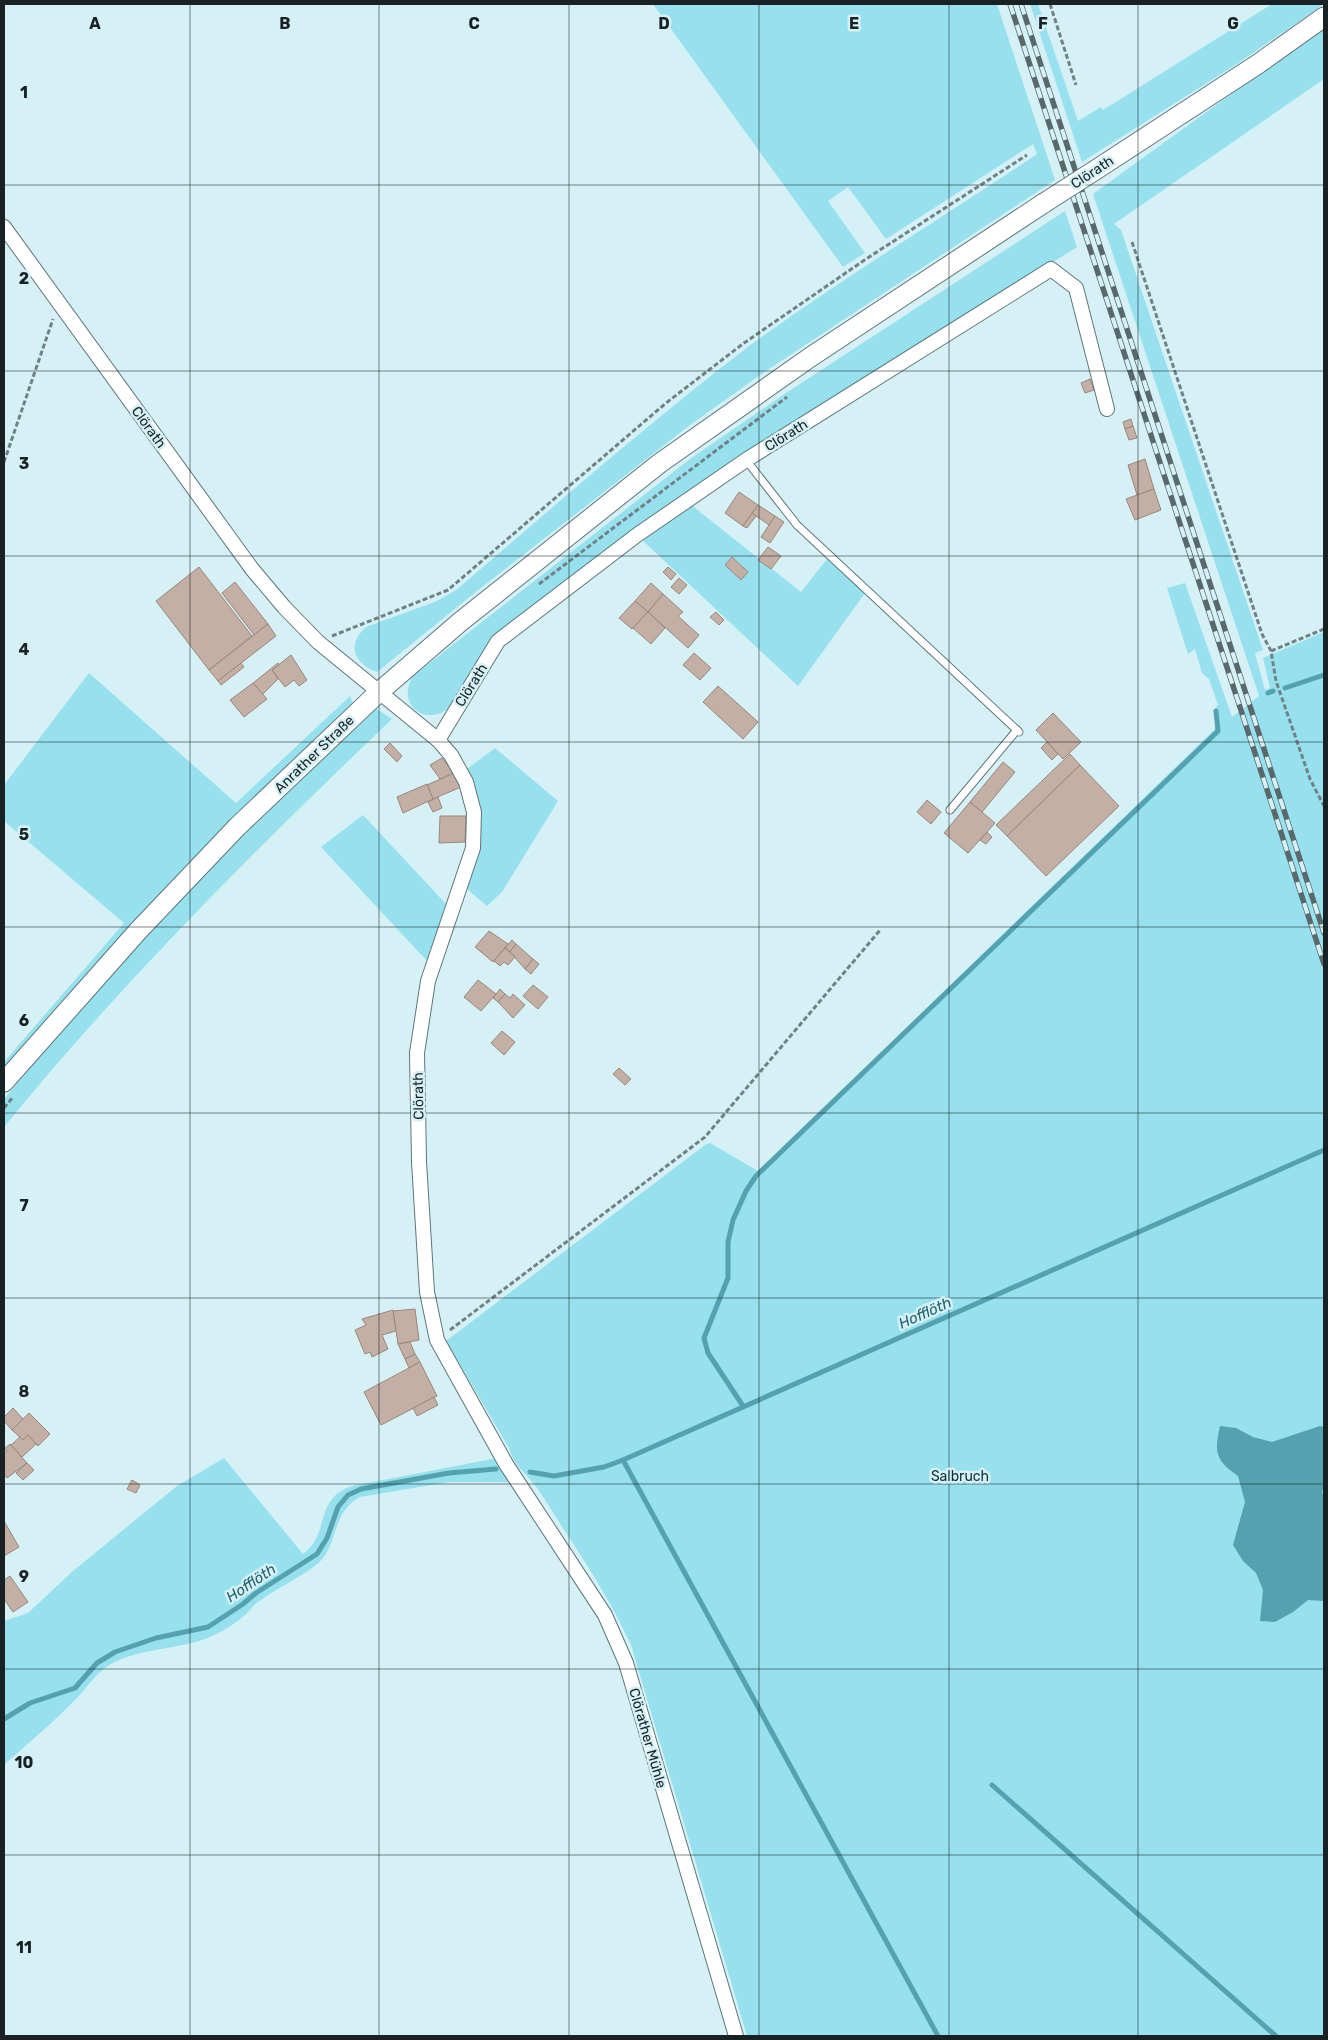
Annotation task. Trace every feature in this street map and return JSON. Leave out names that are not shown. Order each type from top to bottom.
[{"type":"main road","name":"Clörath","points":[[660,462],[812,356],[1258,64],[1324,16]]},
{"type":"main road","name":"Anrather Straße","points":[[4,1082],[138,931],[231,834],[379,692],[460,622],[660,462]]},
{"type":"street","name":"Clörath","points":[[4,227],[252,569],[284,608],[318,642],[438,740],[451,755],[466,782],[474,812],[473,848],[428,981],[417,1053],[420,1162],[427,1292],[437,1340],[503,1459]]},
{"type":"street","name":"Clörath","points":[[438,740],[498,641],[637,535],[746,460],[1051,269],[1076,288],[1107,409]]},
{"type":"street","name":"Clörather Mühle","points":[[503,1459],[605,1615],[626,1663],[736,2036]]},
{"type":"lane","points":[[746,460],[797,525],[1018,731],[950,810]]},
{"type":"path","points":[[1050,4],[1076,85]]},
{"type":"path","points":[[318,642],[448,590],[666,403],[744,343],[866,259],[1027,155]]},
{"type":"path","points":[[1132,242],[1262,634],[1272,651],[1276,681],[1310,779],[1324,806]]},
{"type":"path","points":[[4,462],[59,302]]},
{"type":"path","points":[[532,589],[791,395]]},
{"type":"path","points":[[1272,651],[1324,628]]},
{"type":"path","points":[[437,1340],[705,1137],[880,929]]},
{"type":"green space","points":[[653,4],[997,4],[1055,180],[763,373],[690,425],[477,591],[377,672],[363,664],[355,653],[356,640],[366,627],[437,601],[456,590],[634,438],[744,350],[816,299],[1037,154],[1033,144],[886,239],[848,187],[828,201],[865,253],[843,267]]},
{"type":"green space","points":[[1030,4],[1038,4],[1078,121],[1101,107],[1103,110],[1272,4],[1324,4],[1237,64],[1082,162]]},
{"type":"green space","name":"Salbruch","points":[[1324,27],[1324,79],[1114,224],[1121,230],[1263,650],[1255,653],[1265,690],[1270,688],[1263,658],[1324,632],[1324,2036],[747,2036],[631,1645],[599,1585],[538,1489],[514,1460],[509,1448],[446,1341],[705,1145],[710,1143],[758,1171],[1216,728],[1213,711],[1218,705],[1209,679],[1202,673],[1195,649],[1188,654],[1167,588],[1185,583],[1232,717],[1259,696],[1093,194]]},
{"type":"green space","points":[[1065,211],[1077,247],[738,461],[492,641],[449,708],[430,715],[422,714],[410,703],[408,695],[409,686],[413,676],[690,459],[783,395]]},
{"type":"green space","points":[[690,504],[801,592],[827,559],[865,593],[798,686],[641,539]]},
{"type":"green space","points":[[89,673],[236,803],[350,696],[353,703],[234,818],[4,1070],[4,1062],[124,923],[4,821],[4,785]]},
{"type":"green space","points":[[377,709],[392,719],[241,867],[143,968],[49,1073],[4,1127],[4,1099],[115,967],[247,829],[368,712]]},
{"type":"green space","points":[[495,748],[558,801],[502,892],[487,906],[467,889],[481,845],[481,808],[467,769]]},
{"type":"green space","points":[[363,815],[446,904],[427,961],[321,847]]},
{"type":"green space","points":[[224,1458],[303,1554],[312,1546],[317,1537],[332,1499],[340,1492],[352,1486],[492,1459],[496,1459],[510,1482],[449,1482],[360,1497],[350,1504],[344,1512],[328,1549],[316,1565],[256,1603],[237,1622],[215,1635],[186,1644],[136,1654],[111,1664],[59,1716],[4,1765],[4,1621],[28,1613],[73,1571],[177,1486]]},
{"type":"shaded area","points":[[1220,1426],[1236,1428],[1253,1437],[1272,1442],[1320,1426],[1324,1427],[1324,1486],[1322,1492],[1324,1497],[1324,1601],[1308,1600],[1293,1612],[1275,1622],[1260,1621],[1263,1590],[1256,1573],[1243,1561],[1233,1545],[1245,1502],[1238,1476],[1225,1465],[1218,1455],[1217,1443]]},
{"type":"building","points":[[1090,379],[1094,390],[1085,393],[1081,383]]},
{"type":"building","points":[[1131,419],[1133,426],[1125,429],[1123,422]]},
{"type":"building","points":[[1133,426],[1137,438],[1129,440],[1125,429]]},
{"type":"building","points":[[1145,459],[1154,489],[1137,495],[1128,465]]},
{"type":"building","points":[[1154,489],[1161,510],[1135,520],[1126,499]]},
{"type":"building","points":[[739,492],[758,505],[743,526],[725,513]]},
{"type":"building","points":[[758,505],[775,516],[769,525],[752,513]]},
{"type":"building","points":[[752,513],[756,516],[747,528],[743,526]]},
{"type":"building","points":[[775,516],[784,522],[770,543],[761,537]]},
{"type":"building","points":[[768,547],[781,556],[771,569],[758,560]]},
{"type":"building","points":[[732,557],[748,572],[741,580],[725,565]]},
{"type":"building","points":[[199,567],[252,636],[209,670],[156,601]]},
{"type":"building","points":[[668,567],[676,574],[671,580],[663,572]]},
{"type":"building","points":[[679,578],[687,585],[679,594],[671,587]]},
{"type":"building","points":[[235,582],[268,624],[254,635],[222,593]]},
{"type":"building","points":[[651,583],[663,594],[648,612],[635,601]]},
{"type":"building","points":[[663,594],[683,612],[678,616],[699,635],[688,648],[648,612]]},
{"type":"building","points":[[635,601],[648,612],[632,629],[619,618]]},
{"type":"building","points":[[648,612],[665,628],[651,644],[633,628]]},
{"type":"building","points":[[716,612],[724,620],[719,625],[710,617]]},
{"type":"building","points":[[268,624],[276,636],[218,681],[209,670]]},
{"type":"building","points":[[694,653],[711,668],[700,680],[683,665]]},
{"type":"building","points":[[291,655],[307,680],[299,686],[294,680],[285,687],[272,670]]},
{"type":"building","points":[[241,663],[244,667],[221,685],[218,681]]},
{"type":"building","points":[[278,663],[279,665],[272,670],[278,679],[262,695],[253,683]]},
{"type":"building","points":[[253,683],[267,699],[244,717],[230,700]]},
{"type":"building","points":[[718,686],[758,722],[743,739],[703,702]]},
{"type":"building","points":[[1053,713],[1081,742],[1063,759],[1036,730]]},
{"type":"building","points":[[1047,742],[1058,754],[1052,760],[1041,748]]},
{"type":"building","points":[[390,743],[402,756],[397,762],[384,749]]},
{"type":"building","points":[[1070,754],[1080,765],[1007,836],[996,825]]},
{"type":"building","points":[[442,758],[454,773],[440,779],[430,765]]},
{"type":"building","points":[[1003,762],[1015,772],[982,812],[970,802]]},
{"type":"building","points":[[1080,765],[1119,806],[1046,876],[1007,836]]},
{"type":"building","points":[[454,773],[461,787],[433,799],[427,785]]},
{"type":"building","points":[[427,784],[433,799],[403,813],[397,797]]},
{"type":"building","points":[[438,797],[442,808],[433,812],[428,802]]},
{"type":"building","points":[[927,800],[941,812],[931,824],[917,812]]},
{"type":"building","points":[[970,802],[995,823],[968,853],[944,833]]},
{"type":"building","points":[[440,816],[466,816],[465,842],[439,843]]},
{"type":"building","points":[[987,832],[992,837],[986,844],[980,840]]},
{"type":"building","points":[[489,931],[508,944],[493,962],[475,947]]},
{"type":"building","points":[[512,940],[516,944],[510,952],[505,948]]},
{"type":"building","points":[[516,944],[533,959],[525,969],[510,952]]},
{"type":"building","points":[[505,948],[515,957],[508,965],[504,962],[500,966],[494,961]]},
{"type":"building","points":[[533,959],[539,964],[531,974],[525,969]]},
{"type":"building","points":[[478,980],[496,994],[481,1011],[464,997]]},
{"type":"building","points":[[533,985],[548,997],[538,1009],[523,996]]},
{"type":"building","points":[[500,989],[505,994],[498,1002],[493,998]]},
{"type":"building","points":[[505,994],[510,998],[513,994],[525,1005],[513,1018],[498,1002]]},
{"type":"building","points":[[502,1031],[515,1042],[504,1055],[491,1043]]},
{"type":"building","points":[[619,1068],[631,1079],[625,1085],[613,1074]]},
{"type":"building","points":[[415,1309],[419,1340],[398,1344],[393,1311]]},
{"type":"building","points":[[393,1310],[396,1331],[382,1335],[388,1349],[372,1357],[370,1352],[365,1354],[355,1330],[366,1325],[362,1319]]},
{"type":"building","points":[[410,1342],[415,1354],[405,1359],[398,1344]]},
{"type":"building","points":[[415,1354],[420,1362],[409,1368],[405,1359]]},
{"type":"building","points":[[420,1362],[437,1396],[381,1425],[364,1392]]},
{"type":"building","points":[[434,1397],[438,1405],[417,1416],[413,1408]]},
{"type":"building","points":[[13,1408],[23,1419],[12,1430],[4,1421],[4,1417]]},
{"type":"building","points":[[29,1413],[50,1434],[38,1446],[28,1435],[23,1440],[12,1430]]},
{"type":"building","points":[[28,1435],[36,1444],[22,1457],[11,1445],[20,1437],[23,1440]]},
{"type":"building","points":[[10,1444],[27,1463],[7,1478],[4,1474],[4,1454],[7,1451],[4,1449]]},
{"type":"building","points":[[27,1463],[34,1470],[23,1480],[16,1473]]},
{"type":"building","points":[[132,1480],[140,1485],[136,1493],[127,1489]]},
{"type":"building","points":[[4,1521],[19,1547],[4,1556]]},
{"type":"building","points":[[10,1576],[28,1602],[13,1612],[4,1599],[4,1580]]},
{"type":"waterway","points":[[1285,688],[1324,675]]},
{"type":"waterway","points":[[1268,693],[1273,691]]},
{"type":"waterway","points":[[743,1406],[708,1353],[704,1338],[728,1278],[728,1242],[733,1220],[746,1191],[756,1176],[1218,731],[1216,711]]},
{"type":"waterway","name":"Hofflöth","points":[[530,1472],[554,1476],[604,1467],[623,1460],[1324,1150]]},
{"type":"waterway","points":[[623,1460],[938,2036]]},
{"type":"waterway","name":"Hofflöth","points":[[4,1719],[30,1703],[75,1688],[97,1663],[115,1652],[156,1638],[208,1627],[256,1593],[317,1554],[327,1538],[338,1507],[348,1495],[361,1489],[449,1473],[496,1469]]},
{"type":"waterway","points":[[992,1785],[1276,2036]]},
{"type":"railway","points":[[1010,4],[1324,964]]},
{"type":"railway","points":[[1021,4],[1324,933]]}]
